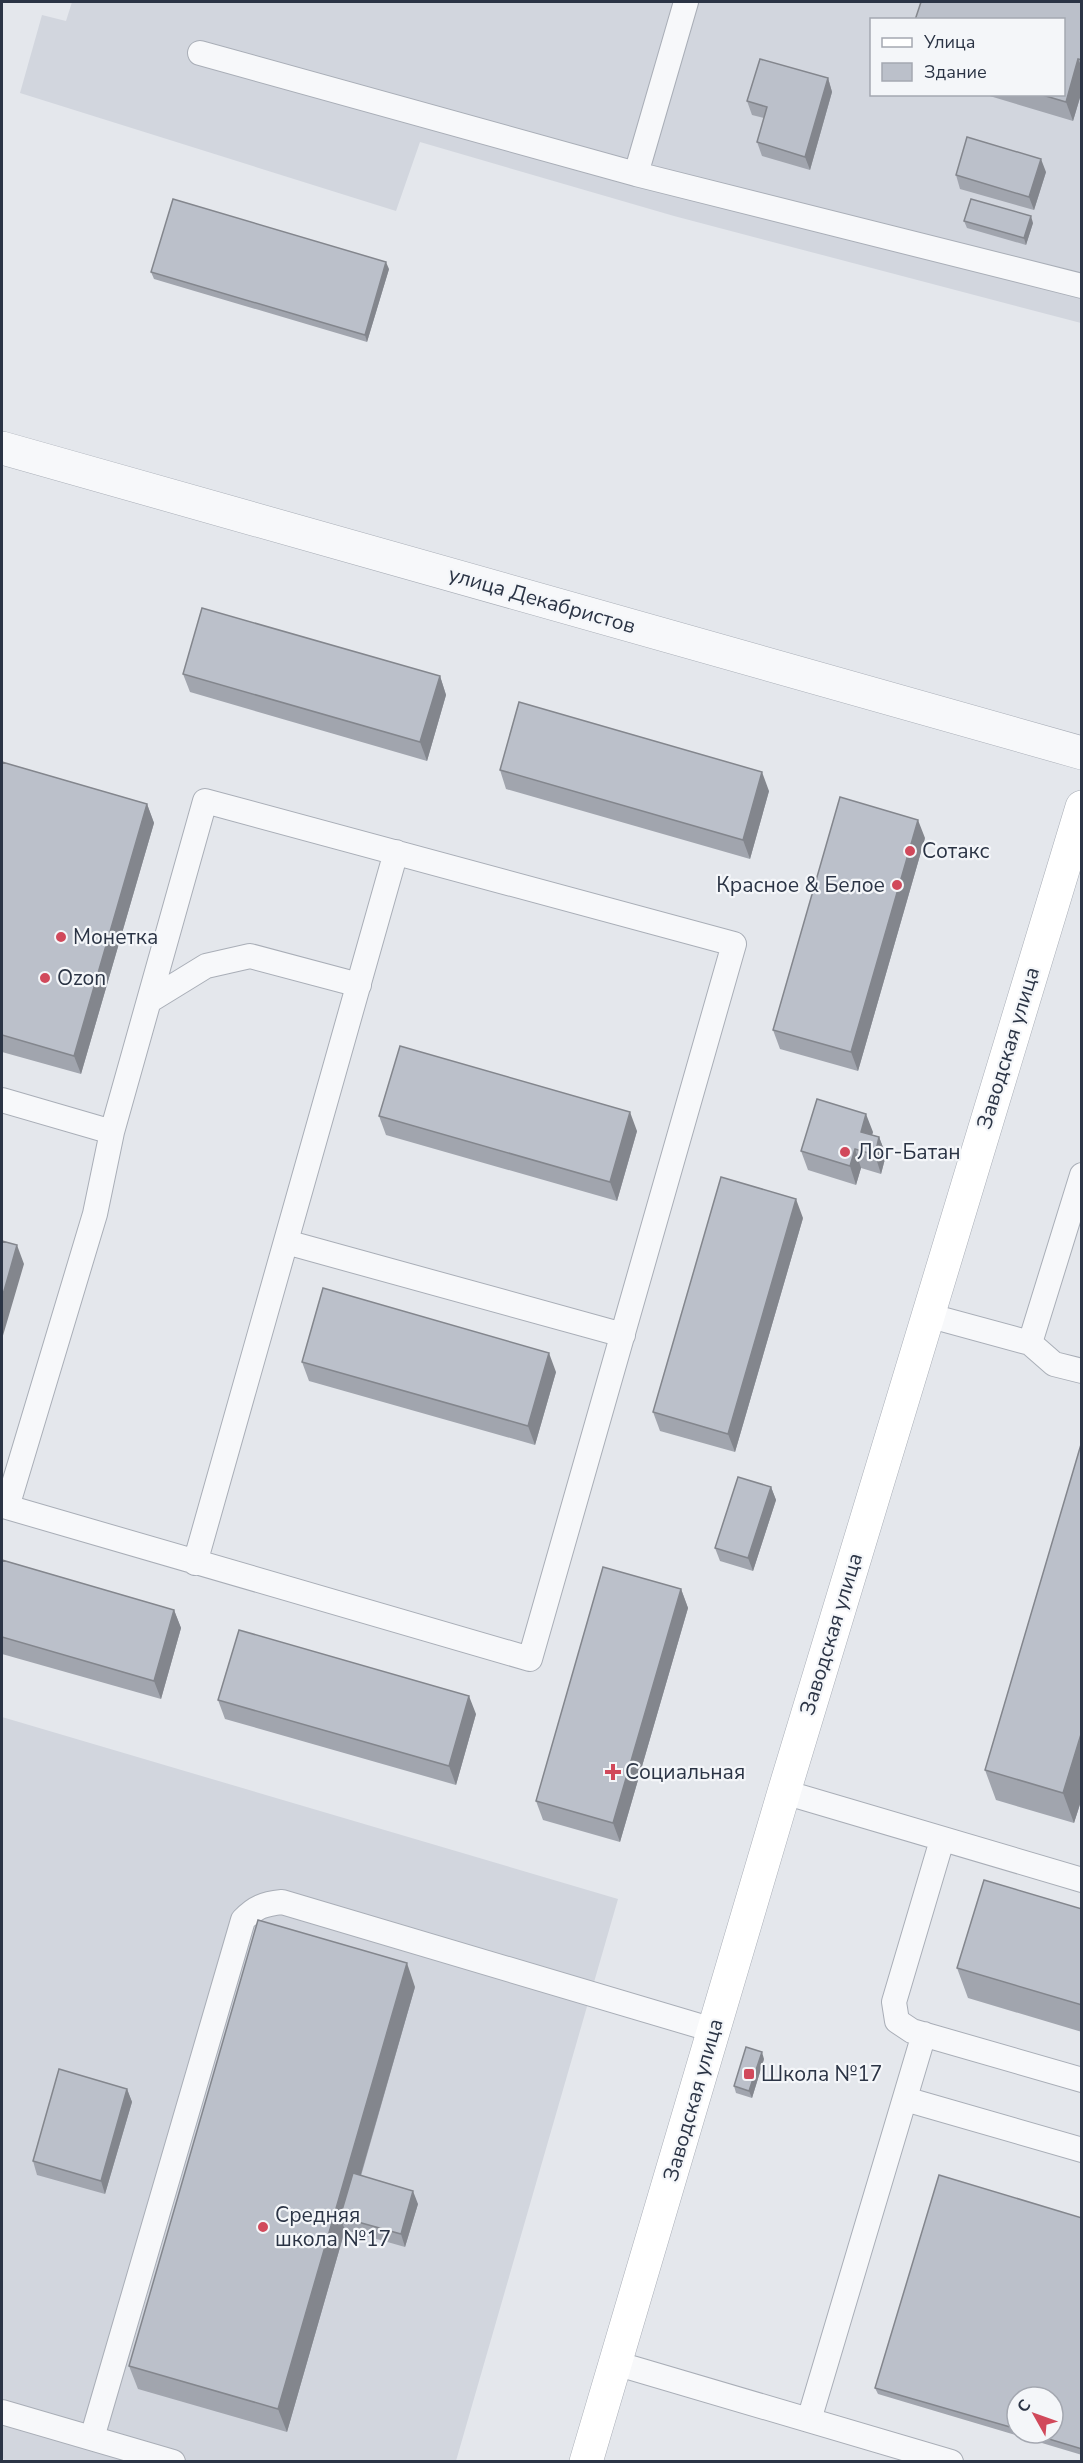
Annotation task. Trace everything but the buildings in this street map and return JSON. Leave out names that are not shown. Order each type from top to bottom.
[{"type":"street","name":"улица Декабристов","points":[[2,448],[1082,753]]},
{"type":"street","name":"Заводская улица","points":[[586,2462],[927,1316],[1071,880],[1082,807]]},
{"type":"lane","points":[[636,174],[686,2]]},
{"type":"lane","points":[[200,53],[636,174],[1082,286]]},
{"type":"lane","points":[[206,801],[734,944],[530,1659],[4,1507],[95,1214],[111,1132],[148,1001],[206,801]]},
{"type":"lane","points":[[195,1563],[396,852]]},
{"type":"lane","points":[[148,1001],[206,966],[250,956],[359,985]]},
{"type":"lane","points":[[2,1100],[111,1132]]},
{"type":"lane","points":[[1030,1343],[1082,1175]]},
{"type":"lane","points":[[286,1242],[622,1335]]},
{"type":"lane","points":[[927,1316],[1030,1343],[1054,1364],[1082,1371]]},
{"type":"lane","points":[[784,1792],[1082,1880]]},
{"type":"lane","points":[[942,1840],[894,2002],[897,2021],[912,2031],[1082,2080]]},
{"type":"lane","points":[[92,2438],[243,1920],[253,1909],[266,1904],[282,1902],[713,2030]]},
{"type":"lane","points":[[809,2420],[924,2034]]},
{"type":"lane","points":[[905,2099],[1082,2150]]},
{"type":"lane","points":[[615,2363],[951,2462]]},
{"type":"lane","points":[[2,2412],[173,2462]]},
{"type":"shaded area","points":[[72,2],[1081,2],[1081,323],[674,216],[420,142],[396,211],[20,93],[42,15],[66,21]]},
{"type":"shaded area","name":"Средняя школа №17","points":[[2,1717],[618,1899],[456,2461],[11,2462],[2,2459]]},
{"type":"place","name":"Сотакс","points":[[910,851]]},
{"type":"place","name":"Красное & Белое","points":[[897,885]]},
{"type":"place","name":"Монетка","points":[[61,937]]},
{"type":"place","name":"Ozon","points":[[45,978]]},
{"type":"place","name":"Лог-Батан","points":[[845,1152]]},
{"type":"place","name":"Социальная","points":[[613,1772]]},
{"type":"place","name":"Школа №17","points":[[749,2074]]},
{"type":"place","name":"Средняя школа №17","points":[[263,2227]]}]
